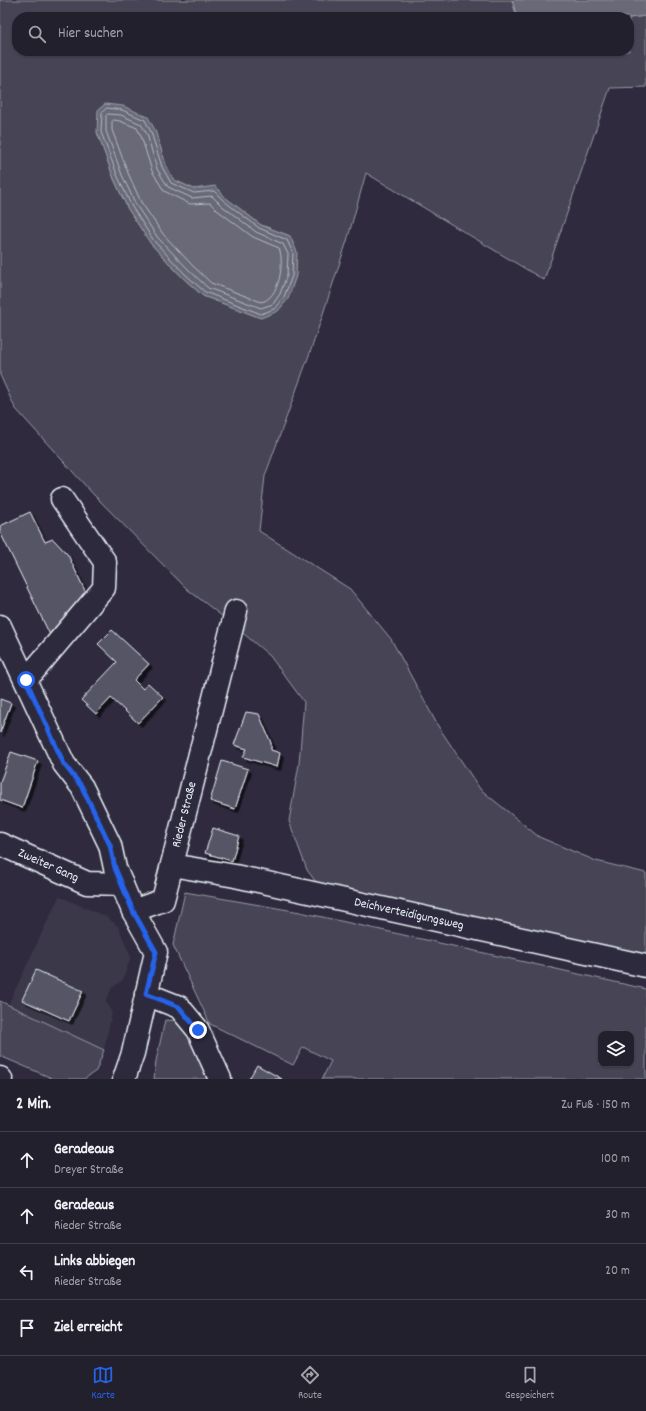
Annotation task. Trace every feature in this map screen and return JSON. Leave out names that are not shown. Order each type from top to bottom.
[{"type":"street","points":[[26,680],[104,588],[105,562],[62,499]]},
{"type":"street","name":"Rieder Straße","points":[[133,911],[162,900],[236,611]]},
{"type":"street","points":[[0,626],[64,764],[82,787],[110,845],[115,868],[133,911],[156,952],[133,1053],[124,1079]]},
{"type":"street","name":"Zweiter Gang","points":[[0,844],[86,883],[122,884]]},
{"type":"street","name":"Deichverteidigungsweg","points":[[172,865],[235,876],[646,966]]},
{"type":"street","points":[[146,994],[179,1007],[198,1030],[220,1079]]},
{"type":"shaded area","points":[[0,0],[512,0],[516,12],[12,12],[12,56],[634,56],[634,17],[646,16],[646,87],[610,88],[544,280],[366,173],[347,241],[312,347],[265,476],[259,531],[350,589],[391,639],[438,726],[480,789],[539,837],[596,861],[646,873],[646,956],[319,886],[307,870],[289,821],[299,764],[304,702],[270,656],[187,589],[92,493],[15,408],[0,375]],"holes":[[[97,132],[159,143],[166,165],[174,180],[194,189],[215,187],[226,198],[261,225],[290,236],[261,318],[203,296],[182,277],[151,244],[128,209],[114,179]]]},
{"type":"shaded area","points":[[185,892],[300,912],[646,989],[646,1079],[322,1079],[331,1061],[303,1047],[293,1065],[210,1024],[173,945]]},
{"type":"shaded area","points":[[59,896],[107,917],[118,926],[131,957],[123,980],[112,988],[106,1001],[112,1013],[104,1050],[8,1005]]},
{"type":"shaded area","points":[[0,1001],[104,1050],[96,1071],[84,1079],[54,1079],[0,1056]]},
{"type":"shaded area","points":[[165,1020],[181,1021],[208,1079],[154,1079],[156,1061]]},
{"type":"water","points":[[512,0],[646,0],[646,16],[634,17],[634,12],[516,12]]},
{"type":"water","points":[[105,104],[123,106],[148,117],[155,130],[166,165],[174,180],[194,189],[215,186],[226,198],[261,225],[290,236],[297,252],[296,276],[288,299],[278,311],[261,318],[203,296],[182,277],[151,244],[128,209],[114,179],[97,132],[98,110]]},
{"type":"building","points":[[30,512],[45,542],[53,539],[68,555],[88,597],[52,639],[0,532],[0,526]]},
{"type":"building","points":[[112,630],[149,664],[134,680],[143,689],[148,683],[163,697],[138,723],[111,698],[96,714],[81,700],[117,662],[98,644]]},
{"type":"building","points":[[0,699],[11,703],[0,733]]},
{"type":"building","points":[[246,712],[259,714],[271,743],[271,750],[280,753],[277,767],[243,757],[247,749],[234,745]]},
{"type":"building","points":[[11,752],[38,761],[22,808],[0,800],[0,782]]},
{"type":"building","points":[[222,761],[248,769],[235,809],[210,801]]},
{"type":"building","points":[[213,828],[239,836],[232,861],[205,853]]},
{"type":"building","points":[[36,970],[83,991],[69,1021],[22,1000]]},
{"type":"building","points":[[257,1065],[282,1079],[249,1079]]},
{"type":"route","points":[[26,680],[64,764],[82,787],[110,845],[115,868],[133,911],[156,952],[146,994],[179,1007],[198,1030]]}]
